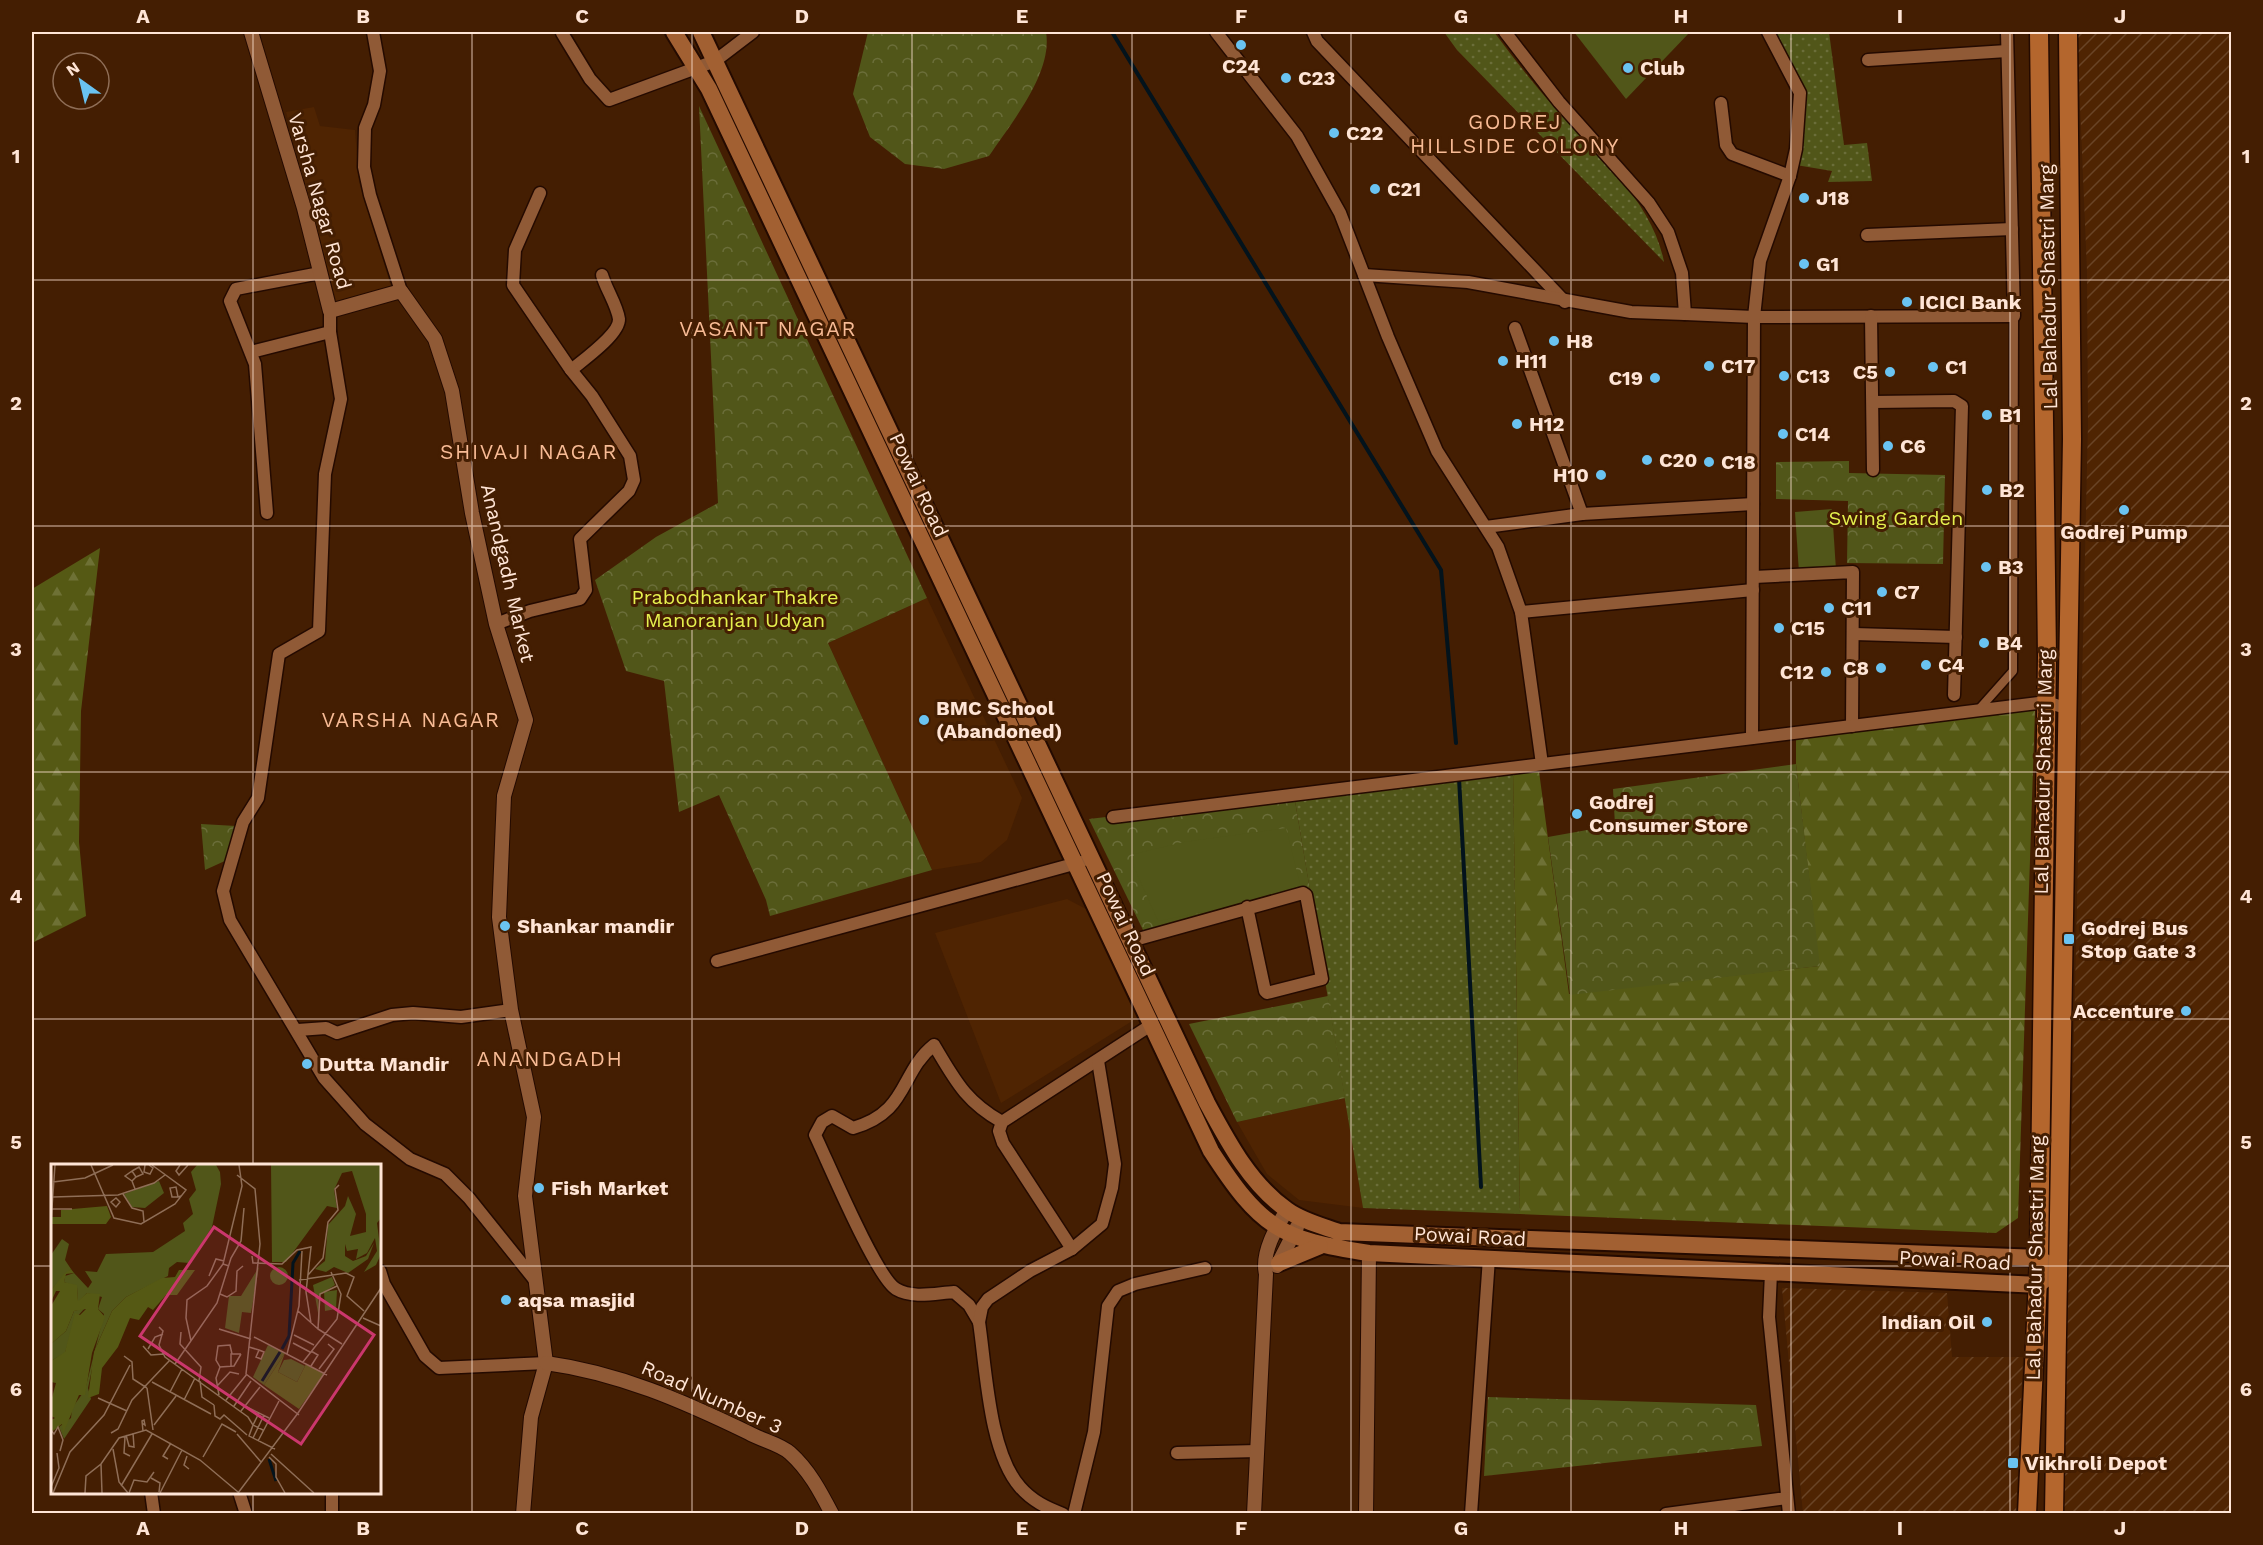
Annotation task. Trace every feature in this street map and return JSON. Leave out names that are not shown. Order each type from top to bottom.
[{"type":"main road","name":"Powai Road","points":[[674,32],[697,68],[774,228],[1211,1151],[1240,1196],[1276,1228],[1292,1236],[1320,1246],[1369,1253],[2038,1285]]},
{"type":"main road","name":"Powai Road","points":[[701,32],[1227,1141],[1255,1181],[1294,1214],[1339,1232],[2039,1258],[2057,1270]]},
{"type":"main road","name":"Lal Bahadur Shastri Marg","points":[[2027,1514],[2039,1258],[2046,702],[2039,32]]},
{"type":"main road","name":"Lal Bahadur Shastri Marg","points":[[2054,1514],[2072,439],[2068,32]]},
{"type":"main road","points":[[774,228],[790,220]]},
{"type":"main road","points":[[1279,1263],[1320,1246]]},
{"type":"main road","points":[[2038,1285],[2057,1270]]},
{"type":"main road","points":[[2028,1472],[2054,1472]]},
{"type":"street","name":"Varsha Nagar Road","points":[[251,32],[304,208],[330,311],[401,291]]},
{"type":"street","points":[[373,32],[380,71],[374,105],[365,128],[364,167],[370,195],[401,291]]},
{"type":"street","points":[[562,33],[590,79],[609,100],[715,61],[753,32]]},
{"type":"street","points":[[1216,32],[1297,136],[1340,213],[1388,337],[1437,451],[1498,547],[1521,612],[1542,764]]},
{"type":"street","points":[[1313,32],[1317,41],[1566,302]]},
{"type":"street","points":[[1505,32],[1559,102],[1650,203],[1668,232],[1682,273],[1684,314]]},
{"type":"street","points":[[1752,738],[1754,317],[1760,261],[1791,176],[1796,149],[1800,93],[1768,32]]},
{"type":"street","points":[[1981,707],[2013,671],[2014,316],[2007,32]]},
{"type":"street","points":[[1868,60],[2007,51]]},
{"type":"street","points":[[1721,103],[1726,145],[1732,154],[1791,176]]},
{"type":"street","points":[[496,624],[530,612],[580,599],[586,590],[580,539],[629,491],[634,480],[630,456],[592,396],[571,370],[513,285],[515,250],[540,193]]},
{"type":"street","points":[[1867,235],[2012,229]]},
{"type":"street","points":[[267,513],[255,364],[230,301],[236,289],[320,273]]},
{"type":"street","points":[[571,370],[608,339],[618,326],[619,318],[602,275]]},
{"type":"street","points":[[1364,275],[1468,282],[1566,302],[1631,312],[1754,317],[2014,316]]},
{"type":"street","name":"Anandgadh Market","points":[[401,291],[435,339],[452,392],[472,513],[496,624],[526,720],[504,796],[498,916],[511,1010],[534,1117],[525,1196],[546,1363],[531,1418],[523,1514]]},
{"type":"street","points":[[330,311],[330,332],[341,399],[325,474],[319,631],[279,654],[258,798],[243,822],[223,891],[230,920],[298,1030],[324,1078],[365,1124],[410,1159],[446,1174],[469,1197],[534,1279]]},
{"type":"street","points":[[1871,316],[1874,470]]},
{"type":"street","points":[[1515,328],[1582,514]]},
{"type":"street","points":[[251,352],[330,332]]},
{"type":"street","points":[[1873,402],[1954,401],[1962,406],[1954,695]]},
{"type":"street","points":[[1486,527],[1582,514],[1753,504]]},
{"type":"street","points":[[1521,612],[1853,572],[1852,726]]},
{"type":"street","points":[[1854,634],[1956,637]]},
{"type":"street","points":[[1113,817],[2046,702],[2066,708]]},
{"type":"street","points":[[717,961],[1092,859]]},
{"type":"street","points":[[1131,940],[1247,907],[1305,894],[1322,979],[1267,993],[1247,907]]},
{"type":"street","points":[[298,1030],[327,1028],[337,1033],[392,1016],[413,1013],[461,1017],[511,1010]]},
{"type":"street","points":[[1072,1249],[1003,1143],[999,1131],[1002,1122],[1151,1025]]},
{"type":"street","points":[[980,1322],[969,1305],[954,1292],[917,1295],[895,1288],[870,1251],[814,1135],[822,1122],[832,1116],[853,1128],[874,1122],[902,1094],[924,1053],[934,1045],[956,1082],[978,1108],[1002,1122]]},
{"type":"street","points":[[1063,1514],[1043,1506],[1020,1487],[1003,1459],[996,1436],[980,1322],[982,1307],[988,1299],[1030,1271],[1072,1249],[1102,1224],[1112,1188],[1115,1164],[1098,1061]]},
{"type":"street","points":[[1254,1514],[1266,1274],[1263,1263],[1276,1228],[1294,1214]]},
{"type":"street","points":[[1266,1274],[1275,1269],[1292,1236],[1294,1214]]},
{"type":"street","points":[[1366,1514],[1369,1253]]},
{"type":"street","points":[[1471,1514],[1489,1258]]},
{"type":"street","points":[[1074,1514],[1094,1432],[1108,1306],[1118,1291],[1135,1284],[1205,1268]]},
{"type":"street","points":[[381,1273],[425,1356],[439,1368],[546,1363]]},
{"type":"street","points":[[1771,1273],[1769,1317],[1789,1514]]},
{"type":"street","name":"Road Number 3","points":[[546,1363],[588,1369],[629,1381],[710,1414],[788,1451],[811,1475],[831,1514]]},
{"type":"street","points":[[1177,1453],[1257,1451]]},
{"type":"street","points":[[152,1494],[154,1514]]},
{"type":"street","points":[[240,1494],[246,1514]]},
{"type":"street","points":[[332,1494],[332,1514]]},
{"type":"street","points":[[1666,1514],[1714,1510],[1787,1498]]},
{"type":"shaded area","points":[[2077,32],[2231,32],[2231,1513],[2063,1513],[2088,424],[2087,271]]},
{"type":"shaded area","points":[[314,107],[320,126],[355,130],[359,182],[392,290],[337,304],[286,112]]},
{"type":"shaded area","name":"BMC School (Abandoned)","points":[[927,598],[1022,798],[1007,840],[981,862],[932,870],[828,643]]},
{"type":"shaded area","points":[[1067,899],[1086,909],[1137,1018],[1001,1103],[935,933]]},
{"type":"shaded area","points":[[1345,1098],[1363,1208],[1299,1200],[1267,1174],[1237,1122]]},
{"type":"shaded area","points":[[1782,1288],[1947,1293],[1952,1357],[2023,1357],[2016,1513],[1803,1513]]},
{"type":"green space","points":[[868,32],[1046,32],[1046,48],[1037,81],[1019,113],[989,156],[944,169],[905,164],[870,137],[853,94]]},
{"type":"green space","points":[[1444,32],[1494,32],[1540,91],[1636,199],[1658,240],[1664,262],[1457,50]]},
{"type":"green space","name":"Club","points":[[1574,32],[1690,32],[1626,99]]},
{"type":"green space","points":[[1771,32],[1829,32],[1844,145],[1867,143],[1872,181],[1828,182],[1832,171],[1796,165],[1797,90]]},
{"type":"green space","name":"Prabodhankar Thakre Manoranjan Udyan","points":[[699,106],[927,598],[828,643],[932,870],[770,916],[766,900],[719,795],[679,812],[664,681],[626,671],[595,580],[656,537],[718,503]]},
{"type":"green space","name":"Swing Garden","points":[[1849,461],[1849,473],[1945,475],[1943,564],[1847,563],[1848,501],[1776,499],[1776,462]]},
{"type":"green space","points":[[1832,509],[1836,570],[1799,573],[1795,512]]},
{"type":"green space","points":[[100,548],[81,711],[79,842],[86,916],[32,943],[32,589]]},
{"type":"green space","points":[[2035,710],[2018,1218],[1996,1233],[1520,1214],[1513,768],[1538,764],[1569,994],[1819,966],[1796,764],[1796,734]]},
{"type":"green space","points":[[1796,764],[1820,966],[1570,995],[1548,837],[1615,825],[1613,789]]},
{"type":"green space","points":[[1513,768],[1520,1214],[1363,1208],[1294,795]]},
{"type":"green space","points":[[1294,795],[1311,896],[1144,932],[1089,819]]},
{"type":"green space","points":[[201,824],[236,826],[227,860],[205,870]]},
{"type":"green space","points":[[1286,828],[1302,892],[1158,921],[1133,865],[1134,854],[1184,842]]},
{"type":"green space","points":[[1328,996],[1345,1098],[1237,1122],[1189,1024]]},
{"type":"green space","points":[[1488,1397],[1756,1405],[1762,1446],[1484,1476]]},
{"type":"waterway","points":[[1112,32],[1441,570],[1456,743]]},
{"type":"waterway","points":[[1459,778],[1481,1187]]},
{"type":"place","name":"C24","points":[[1241,45]]},
{"type":"place","name":"Club","points":[[1628,68]]},
{"type":"place","name":"C23","points":[[1286,78]]},
{"type":"place","name":"C22","points":[[1334,133]]},
{"type":"place","name":"C21","points":[[1375,189]]},
{"type":"place","name":"J18","points":[[1804,198]]},
{"type":"place","name":"G1","points":[[1804,264]]},
{"type":"place","name":"ICICI Bank","points":[[1907,302]]},
{"type":"place","name":"H8","points":[[1554,341]]},
{"type":"place","name":"H11","points":[[1503,361]]},
{"type":"place","name":"C17","points":[[1709,366]]},
{"type":"place","name":"C1","points":[[1933,367]]},
{"type":"place","name":"C5","points":[[1890,372]]},
{"type":"place","name":"C13","points":[[1784,376]]},
{"type":"place","name":"C19","points":[[1655,378]]},
{"type":"place","name":"B1","points":[[1987,415]]},
{"type":"place","name":"H12","points":[[1517,424]]},
{"type":"place","name":"C14","points":[[1783,434]]},
{"type":"place","name":"C6","points":[[1888,446]]},
{"type":"place","name":"C20","points":[[1647,460]]},
{"type":"place","name":"C18","points":[[1709,462]]},
{"type":"place","name":"H10","points":[[1601,475]]},
{"type":"place","name":"B2","points":[[1987,490]]},
{"type":"place","name":"Godrej Pump","points":[[2124,510]]},
{"type":"place","name":"B3","points":[[1986,567]]},
{"type":"place","name":"C7","points":[[1882,592]]},
{"type":"place","name":"C11","points":[[1829,608]]},
{"type":"place","name":"C15","points":[[1779,628]]},
{"type":"place","name":"B4","points":[[1984,643]]},
{"type":"place","name":"C4","points":[[1926,665]]},
{"type":"place","name":"C8","points":[[1881,668]]},
{"type":"place","name":"C12","points":[[1826,672]]},
{"type":"place","name":"BMC School (Abandoned)","points":[[924,720]]},
{"type":"place","name":"Godrej Consumer Store","points":[[1577,814]]},
{"type":"place","name":"Shankar mandir","points":[[505,926]]},
{"type":"place","name":"Godrej Bus Stop Gate 3","points":[[2069,939]]},
{"type":"place","name":"Accenture","points":[[2186,1011]]},
{"type":"place","name":"Dutta Mandir","points":[[307,1064]]},
{"type":"place","name":"Fish Market","points":[[539,1188]]},
{"type":"place","name":"aqsa masjid","points":[[506,1300]]},
{"type":"place","name":"Indian Oil","points":[[1987,1322]]},
{"type":"place","name":"Vikhroli Depot","points":[[2013,1463]]},
{"type":"district","name":"GODREJ HILLSIDE COLONY","points":[[1515,134]]},
{"type":"district","name":"VASANT NAGAR","points":[[768,329]]},
{"type":"district","name":"SHIVAJI NAGAR","points":[[529,452]]},
{"type":"district","name":"VARSHA NAGAR","points":[[411,720]]},
{"type":"district","name":"ANANDGADH","points":[[550,1059]]}]
